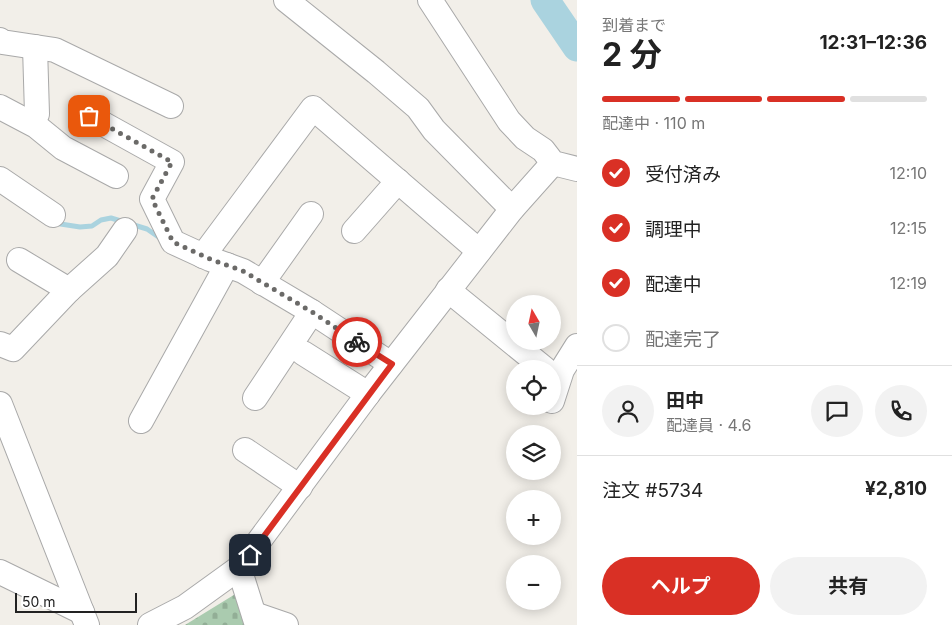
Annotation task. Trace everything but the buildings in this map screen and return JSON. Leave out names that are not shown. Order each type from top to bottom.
[{"type":"street","points":[[286,0],[418,108],[434,130],[512,208]]},
{"type":"street","points":[[430,0],[509,121],[525,138],[543,150],[554,163],[577,169]]},
{"type":"street","points":[[0,40],[2,42],[55,50],[171,106]]},
{"type":"street","points":[[35,47],[37,114]]},
{"type":"street","points":[[203,256],[313,108],[479,251]]},
{"type":"street","points":[[1,111],[36,126],[59,154],[116,176]]},
{"type":"street","points":[[89,116],[172,162],[152,199],[173,242],[243,271],[312,312],[392,364]]},
{"type":"street","points":[[150,625],[185,607],[240,568],[368,394],[448,290],[512,208],[554,163]]},
{"type":"street","points":[[0,179],[53,215]]},
{"type":"street","points":[[354,231],[398,181]]},
{"type":"street","points":[[262,283],[311,214]]},
{"type":"street","points":[[0,344],[13,349],[69,290],[101,252],[124,230]]},
{"type":"street","points":[[19,260],[69,290]]},
{"type":"street","points":[[141,421],[227,265]]},
{"type":"street","points":[[448,290],[519,360]]},
{"type":"street","points":[[255,398],[312,312]]},
{"type":"street","points":[[561,372],[577,346]]},
{"type":"street","points":[[303,353],[368,394]]},
{"type":"street","points":[[0,404],[84,618]]},
{"type":"street","points":[[245,450],[300,487]]},
{"type":"street","points":[[240,568],[255,620],[286,625]]},
{"type":"street","points":[[0,572],[84,618]]},
{"type":"green space","points":[[237,593],[282,625],[185,625]]},
{"type":"waterway","points":[[545,0],[577,47]]},
{"type":"waterway","points":[[54,223],[80,227],[92,226],[101,220],[111,218],[147,229],[160,238]]},
{"type":"way so far","points":[[89,116],[172,162],[152,199],[173,242],[210,259],[243,271],[312,312],[357,342]]},
{"type":"route","points":[[250,555],[392,364],[357,342]]}]
